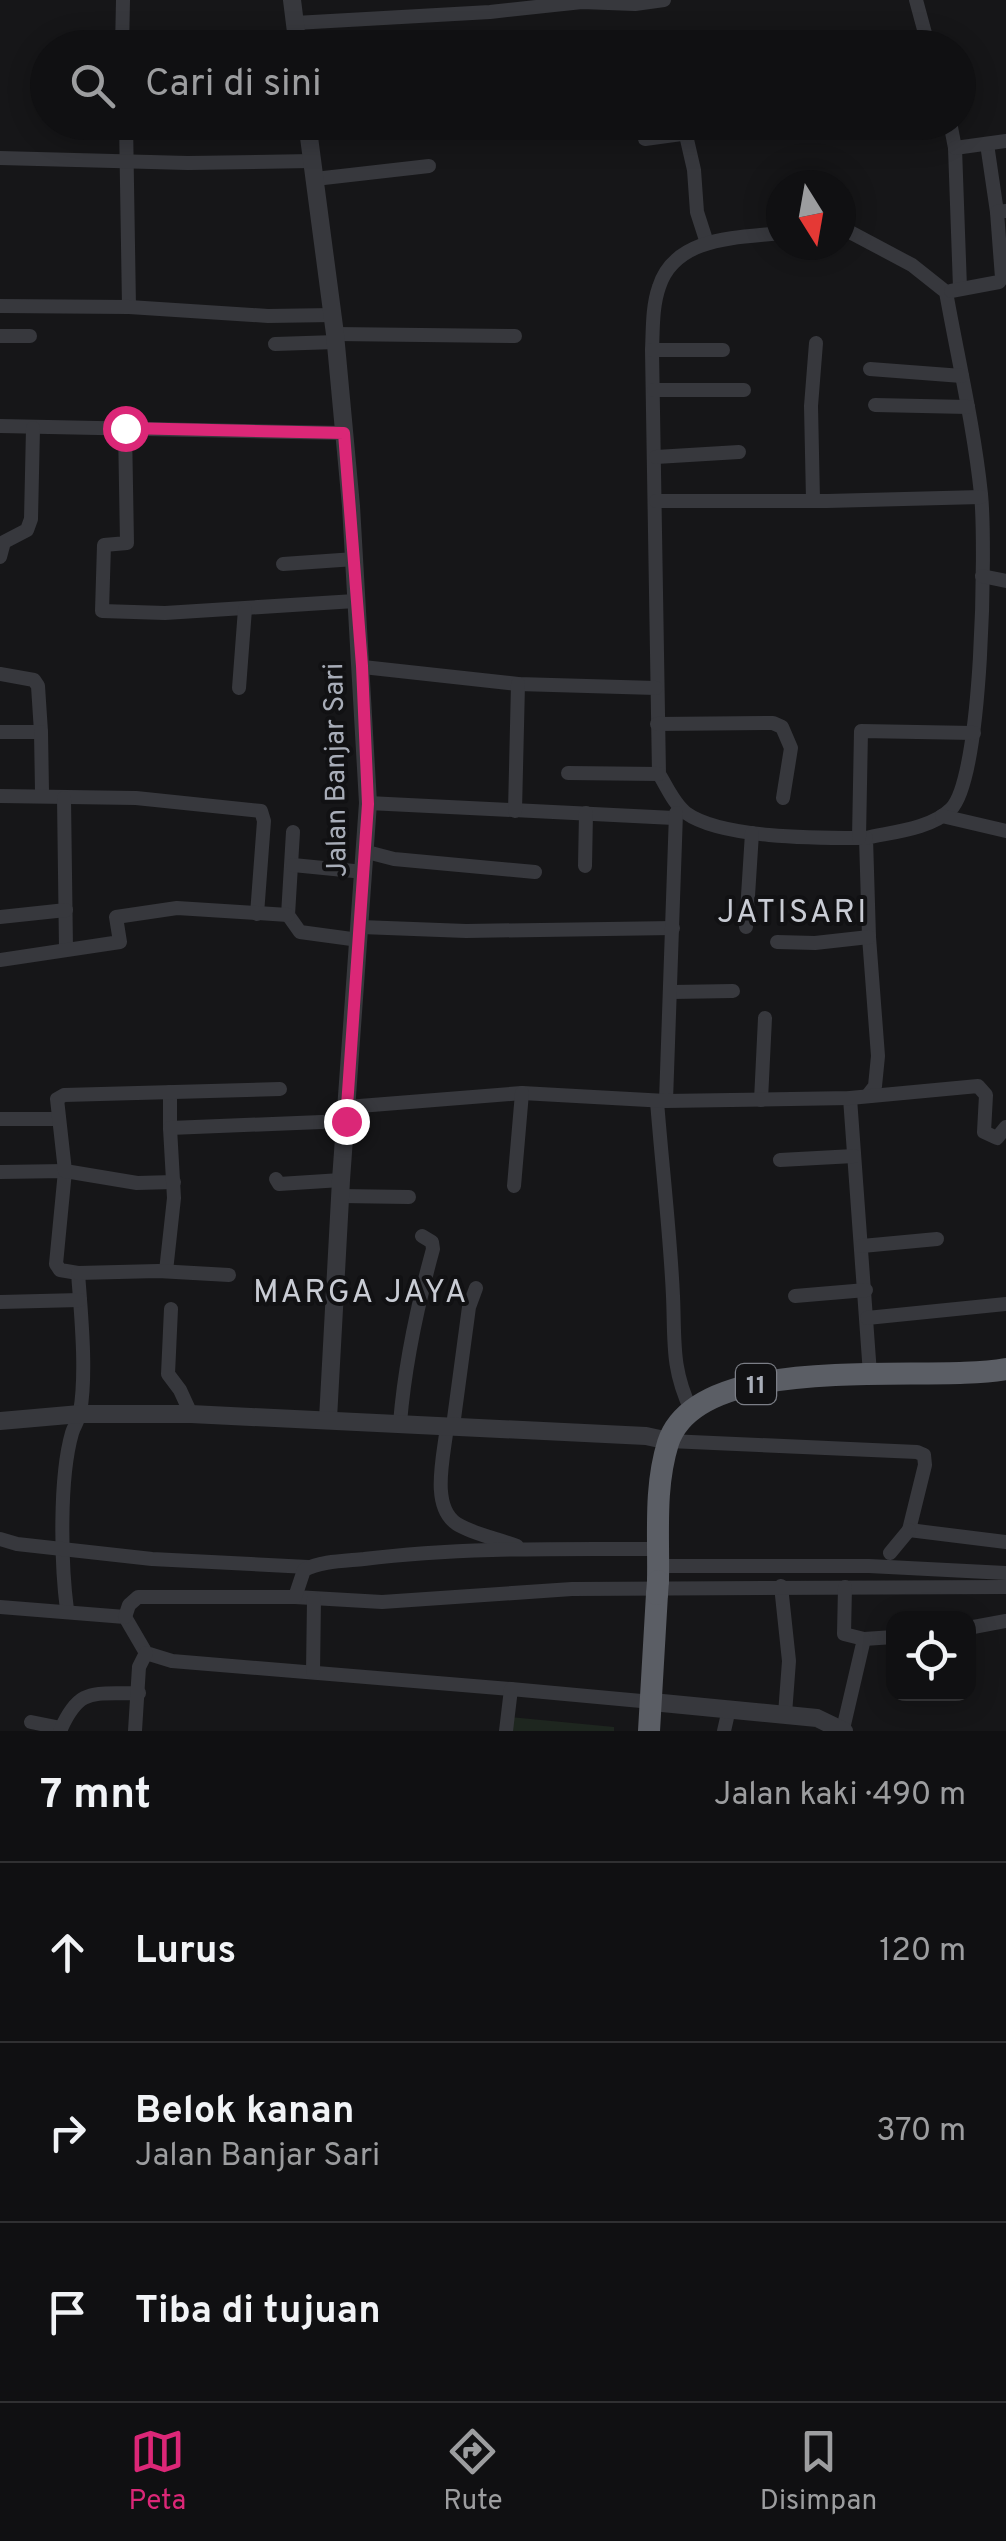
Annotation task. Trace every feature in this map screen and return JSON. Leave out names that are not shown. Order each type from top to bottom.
[{"type":"highway","name":"11","points":[[649,1731],[658,1503],[668,1441],[690,1410],[738,1387],[870,1374],[946,1376],[1006,1369]]},
{"type":"street","points":[[122,30],[123,0]]},
{"type":"street","points":[[292,0],[296,30]]},
{"type":"street","points":[[295,24],[582,2],[634,4],[664,0]]},
{"type":"street","points":[[916,0],[925,30]]},
{"type":"street","points":[[126,140],[129,307]]},
{"type":"street","name":"Jalan Banjar Sari","points":[[309,140],[344,433],[368,804],[328,1419]]},
{"type":"street","points":[[687,140],[694,170],[696,212],[707,243]]},
{"type":"street","points":[[368,804],[586,813],[676,812],[752,833],[863,838],[921,825],[942,816],[959,798],[974,733],[982,497],[962,376],[953,290],[953,140]]},
{"type":"street","points":[[955,148],[1006,140]]},
{"type":"street","points":[[856,235],[953,290],[999,282],[1001,212],[986,144]]},
{"type":"street","points":[[0,158],[313,170],[429,166]]},
{"type":"street","points":[[690,1410],[678,1384],[673,1356],[662,1101],[672,992],[669,966],[676,812],[659,774],[652,350],[655,306],[663,278],[682,255],[707,243],[766,235]]},
{"type":"street","points":[[0,306],[129,307],[334,331],[515,336]]},
{"type":"street","points":[[275,344],[334,331]]},
{"type":"street","points":[[0,336],[30,336]]},
{"type":"street","points":[[812,500],[811,406],[816,342]]},
{"type":"street","points":[[652,350],[724,350]]},
{"type":"street","points":[[870,369],[962,376]]},
{"type":"street","points":[[654,390],[744,390]]},
{"type":"street","points":[[875,405],[968,407]]},
{"type":"street","points":[[0,426],[344,433]]},
{"type":"street","points":[[0,557],[4,542],[27,530],[31,520],[33,428]]},
{"type":"street","points":[[125,428],[127,543],[104,545],[102,611],[165,613],[356,601]]},
{"type":"street","points":[[656,458],[740,452]]},
{"type":"street","points":[[656,500],[982,497]]},
{"type":"street","points":[[283,564],[355,559]]},
{"type":"street","points":[[982,576],[1006,581]]},
{"type":"street","points":[[240,688],[245,609]]},
{"type":"street","points":[[362,666],[518,684],[656,688]]},
{"type":"street","points":[[0,674],[34,680],[38,686],[42,791]]},
{"type":"street","points":[[515,811],[518,684]]},
{"type":"street","points":[[658,724],[773,723],[782,727],[791,748],[783,798]]},
{"type":"street","points":[[868,1095],[875,1086],[878,1056],[863,838],[861,731],[974,733]]},
{"type":"street","points":[[0,732],[41,732]]},
{"type":"street","points":[[568,773],[659,774]]},
{"type":"street","points":[[0,796],[136,798],[261,810],[264,821],[257,914]]},
{"type":"street","points":[[64,798],[66,949]]},
{"type":"street","points":[[585,866],[586,813]]},
{"type":"street","points":[[942,816],[1006,831]]},
{"type":"street","points":[[293,832],[288,915],[300,932],[673,928]]},
{"type":"street","points":[[746,927],[752,833]]},
{"type":"street","points":[[367,852],[394,859],[535,872]]},
{"type":"street","points":[[294,865],[364,872]]},
{"type":"street","points":[[0,960],[120,942],[116,916],[177,908],[288,915]]},
{"type":"street","points":[[0,918],[66,910]]},
{"type":"street","points":[[777,942],[869,937]]},
{"type":"street","points":[[672,992],[733,991]]},
{"type":"street","points":[[762,1100],[765,1018]]},
{"type":"street","points":[[170,1128],[522,1094],[662,1101],[762,1100],[850,1098],[978,1086],[986,1095],[984,1132],[997,1138],[1006,1127]]},
{"type":"street","points":[[229,1275],[60,1270],[56,1264],[65,1171],[58,1099],[64,1095],[280,1090]]},
{"type":"street","points":[[166,1271],[174,1182],[170,1092]]},
{"type":"street","points":[[514,1186],[522,1094]]},
{"type":"street","points":[[850,1098],[870,1374]]},
{"type":"street","points":[[0,1119],[59,1119]]},
{"type":"street","points":[[780,1160],[854,1156]]},
{"type":"street","points":[[0,1172],[65,1171],[137,1183],[174,1182]]},
{"type":"street","points":[[276,1179],[279,1184],[409,1197]]},
{"type":"street","points":[[400,1423],[418,1297],[433,1249],[432,1242],[422,1236]]},
{"type":"street","points":[[862,1246],[937,1239]]},
{"type":"street","points":[[67,1610],[62,1547],[72,1434],[80,1414],[78,1273]]},
{"type":"street","points":[[476,1288],[469,1307],[442,1483],[445,1511],[458,1525],[522,1548],[658,1573],[869,1566],[1006,1573]]},
{"type":"street","points":[[795,1296],[866,1290]]},
{"type":"street","points":[[0,1302],[80,1300]]},
{"type":"street","points":[[868,1318],[1006,1304]]},
{"type":"street","points":[[171,1308],[168,1374],[191,1414]]},
{"type":"street","points":[[0,1421],[80,1414],[191,1414],[917,1452],[926,1458],[910,1530],[890,1554]]},
{"type":"street","points":[[910,1530],[1006,1542]]},
{"type":"street","points":[[0,1538],[17,1544],[152,1558],[308,1567],[387,1556],[522,1548]]},
{"type":"street","points":[[295,1597],[308,1567]]},
{"type":"street","points":[[781,1586],[789,1661],[785,1714]]},
{"type":"street","points":[[125,1617],[138,1597],[295,1597],[382,1602],[572,1589],[1006,1587]]},
{"type":"street","points":[[845,1588],[844,1634],[886,1638]]},
{"type":"street","points":[[313,1672],[314,1599]]},
{"type":"street","points":[[0,1607],[125,1617]]},
{"type":"street","points":[[125,1617],[146,1654],[172,1661],[785,1714],[817,1718],[844,1730],[864,1638]]},
{"type":"street","points":[[976,1627],[1006,1621]]},
{"type":"street","points":[[136,1731],[139,1667],[146,1654]]},
{"type":"street","points":[[506,1731],[511,1690]]},
{"type":"street","points":[[32,1722],[61,1730],[83,1696],[138,1693]]},
{"type":"street","points":[[724,1731],[729,1709]]},
{"type":"shaded area","points":[[510,1717],[614,1727],[614,1731],[508,1731]]},
{"type":"district","name":"JATISARI","points":[[793,911]]},
{"type":"district","name":"MARGA JAYA","points":[[361,1291]]},
{"type":"route","points":[[125,428],[344,433],[368,804],[346,1121]]}]
